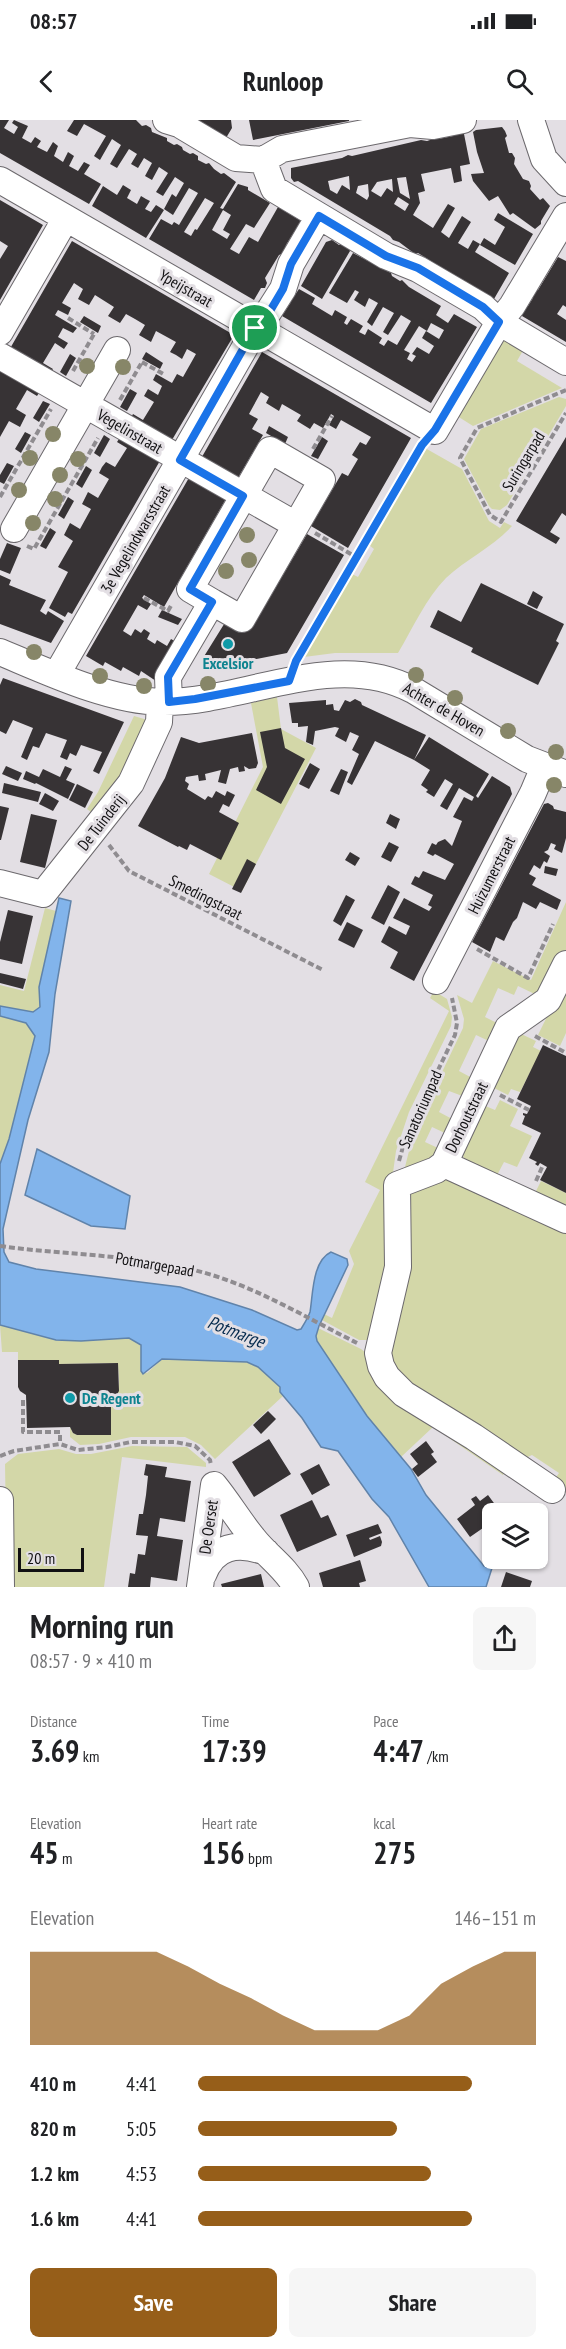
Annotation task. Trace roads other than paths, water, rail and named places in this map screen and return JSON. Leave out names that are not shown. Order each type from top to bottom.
[{"type":"street","points":[[166,120],[179,124],[236,158],[263,160],[282,149],[410,124],[434,126],[463,120]]},
{"type":"street","points":[[531,120],[544,159],[566,183]]},
{"type":"street","points":[[263,160],[274,189],[386,256],[418,268],[483,307],[499,322],[566,362]]},
{"type":"street","name":"Ypeijstraat","points":[[0,180],[435,430],[499,322]]},
{"type":"street","name":"3e Vegelindwarsstraat","points":[[57,674],[255,328],[270,311],[283,289],[291,264],[319,216]]},
{"type":"street","points":[[499,322],[512,306],[566,216]]},
{"type":"street","points":[[0,332],[66,218]]},
{"type":"street","points":[[14,529],[117,350]]},
{"type":"street","name":"Vegelinstraat","points":[[0,356],[296,525]]},
{"type":"street","points":[[270,450],[322,480],[242,619],[190,589],[243,496],[270,450]]},
{"type":"street","name":"De Tuinderij","points":[[0,883],[44,894],[95,826],[122,795],[139,769],[159,722],[165,702],[168,677],[212,602]]},
{"type":"street","name":"Achter de Hoven","points":[[0,652],[126,697],[165,702],[195,699],[345,673],[388,679],[413,690],[526,759],[555,771]]},
{"type":"street","name":"Huizumerstraat","points":[[436,981],[533,793],[555,771]]},
{"type":"street","name":"Dorhoutstraat","points":[[566,964],[548,1000],[508,1028],[444,1164],[566,1220]]},
{"type":"street","points":[[444,1164],[436,1170],[397,1185],[398,1267],[378,1353],[381,1366],[387,1377],[404,1394],[474,1437],[552,1490]]},
{"type":"street","name":"De Oerset","points":[[201,1584],[214,1485],[253,1538],[285,1570],[296,1587]]},
{"type":"street","points":[[0,1500],[1,1587]]},
{"type":"street","name":"De Oerset","points":[[201,1584],[212,1557],[225,1549],[247,1546],[266,1552]]},
{"type":"water","name":"Potmarge","points":[[59,898],[71,901],[55,994],[49,1052],[28,1120],[3,1229],[4,1252],[9,1262],[36,1269],[180,1287],[252,1310],[297,1330],[301,1329],[310,1312],[314,1279],[320,1263],[331,1252],[347,1259],[348,1265],[319,1326],[317,1341],[367,1416],[411,1469],[426,1495],[482,1564],[482,1569],[492,1569],[486,1587],[429,1587],[389,1517],[372,1499],[338,1451],[321,1447],[302,1418],[280,1392],[280,1387],[258,1367],[247,1362],[162,1359],[143,1374],[141,1345],[129,1338],[56,1340],[0,1325],[0,1164],[9,1139],[35,1036],[26,1023],[0,1016],[0,1006],[33,1012],[40,1007],[39,987]]},
{"type":"water","points":[[37,1149],[130,1196],[125,1229],[91,1226],[25,1195]]},
{"type":"place","name":"Excelsior","points":[[228,644]]},
{"type":"place","name":"De Regent","points":[[70,1398]]}]
